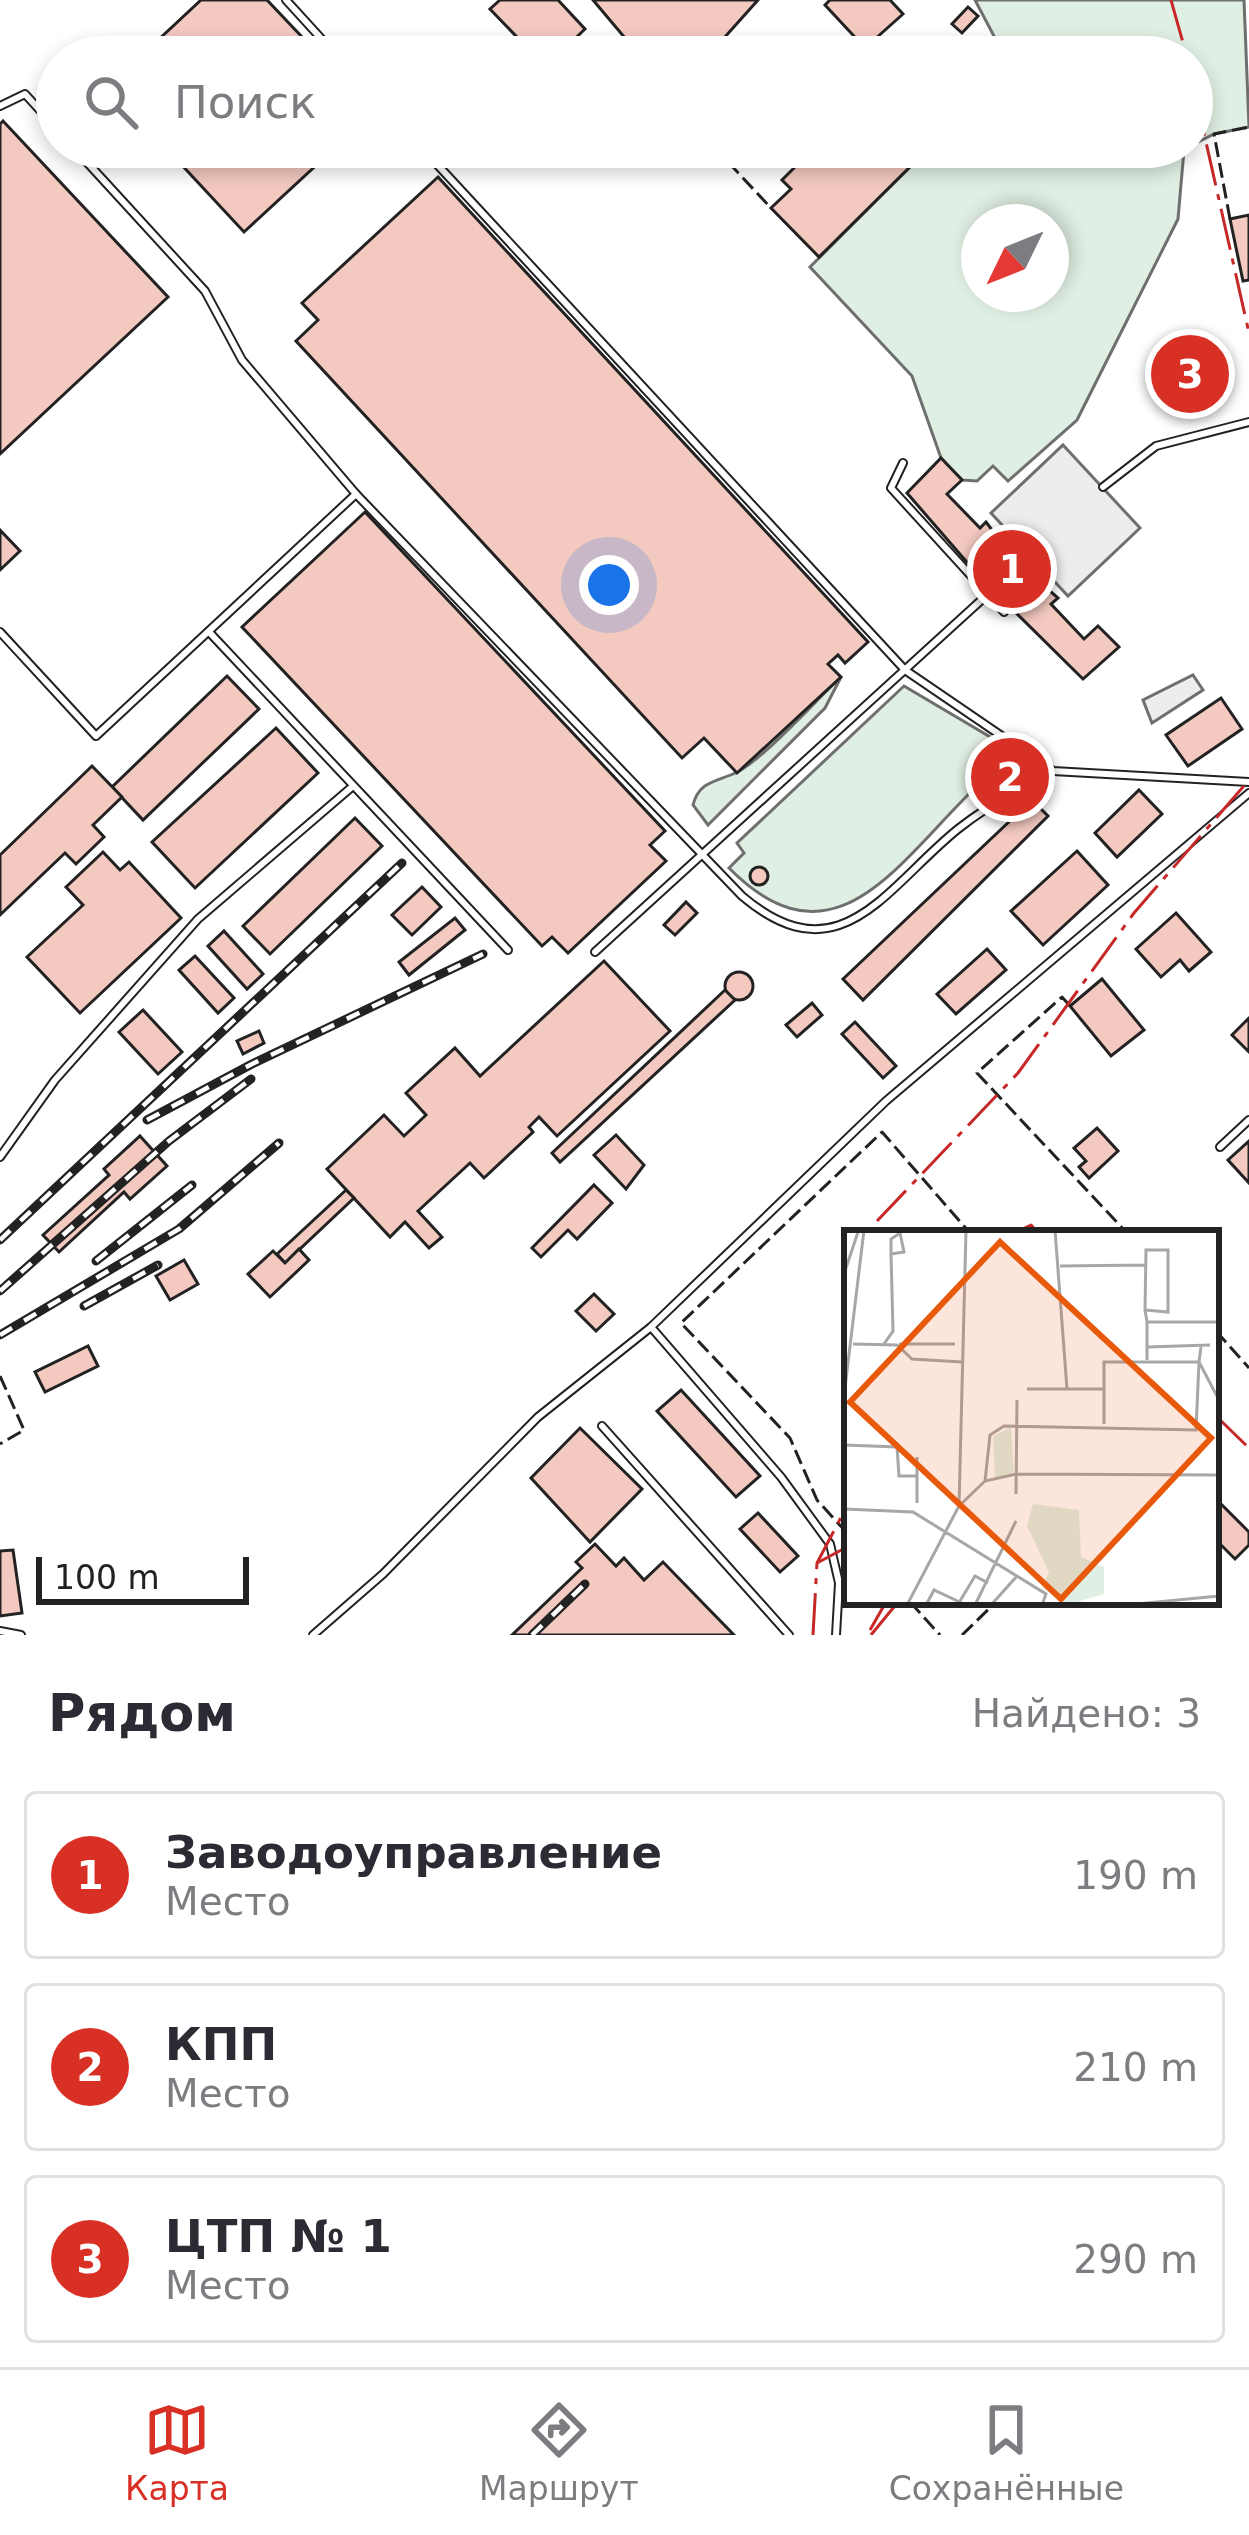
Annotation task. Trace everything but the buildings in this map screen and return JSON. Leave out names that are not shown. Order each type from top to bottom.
[{"type":"lane","points":[[286,0],[319,36]]},
{"type":"lane","points":[[0,106],[25,94],[36,106]]},
{"type":"lane","points":[[93,168],[205,291],[242,361],[356,494],[704,857],[767,916],[809,929],[844,927],[956,831],[1053,771]]},
{"type":"lane","points":[[441,168],[905,670],[1053,771],[1249,782]]},
{"type":"lane","points":[[1102,487],[1156,446],[1249,422]]},
{"type":"lane","points":[[903,463],[890,488],[1004,612]]},
{"type":"lane","points":[[0,632],[96,736],[356,494]]},
{"type":"lane","points":[[595,952],[988,594]]},
{"type":"lane","points":[[210,633],[508,950]]},
{"type":"lane","points":[[0,1156],[55,1080],[198,919],[353,786]]},
{"type":"lane","points":[[313,1635],[383,1574],[538,1417],[651,1327],[886,1101],[1249,793]]},
{"type":"lane","points":[[1220,1148],[1249,1120]]},
{"type":"lane","points":[[651,1327],[782,1477],[830,1544],[839,1583],[836,1635]]},
{"type":"lane","points":[[602,1426],[789,1635]]},
{"type":"lane","points":[[0,1631],[21,1635]]},
{"type":"green space","points":[[975,0],[1244,0],[1249,127],[1213,134],[1213,36],[994,36]]},
{"type":"green space","points":[[909,168],[1182,168],[1178,219],[1077,420],[1008,481],[993,466],[977,481],[962,480],[941,458],[912,376],[810,267]]},
{"type":"green space","points":[[841,677],[825,708],[708,825],[693,805],[699,791],[746,767]]},
{"type":"green space","points":[[904,686],[1002,744],[994,767],[985,766],[975,788],[891,874],[862,896],[833,909],[801,911],[767,898],[729,868],[744,853],[737,843]]},
{"type":"shaded area","points":[[1063,445],[1140,528],[1068,596],[991,513]]},
{"type":"shaded area","points":[[1193,675],[1203,690],[1152,723],[1143,700]]},
{"type":"railway","points":[[0,1240],[402,863]]},
{"type":"railway","points":[[147,1120],[252,1064],[483,954]]},
{"type":"railway","points":[[0,1291],[169,1141],[251,1079]]},
{"type":"railway","points":[[0,1335],[179,1229],[279,1143]]},
{"type":"railway","points":[[96,1261],[192,1185]]},
{"type":"railway","points":[[84,1306],[158,1265]]},
{"type":"railway","points":[[532,1635],[585,1584]]},
{"type":"fence","points":[[1230,219],[1214,134],[1249,127]]},
{"type":"fence","points":[[734,168],[771,208]]},
{"type":"fence","points":[[1070,1006],[1062,997],[977,1073],[1124,1230]]},
{"type":"fence","points":[[844,1530],[817,1500],[790,1438],[681,1323],[882,1132],[967,1230]]},
{"type":"fence","points":[[1219,1334],[1249,1368]]},
{"type":"fence","points":[[0,1376],[24,1430],[0,1444]]},
{"type":"fence","points":[[913,1605],[940,1635]]},
{"type":"fence","points":[[962,1635],[993,1605]]},
{"type":"power","points":[[1171,0],[1181,36]]},
{"type":"power","points":[[1212,168],[1249,333]]},
{"type":"power","points":[[877,1221],[1018,1073],[1134,913],[1249,780]]},
{"type":"power","points":[[1020,1230],[1031,1225],[1035,1230]]},
{"type":"power","points":[[1219,1419],[1249,1448]]},
{"type":"power","points":[[813,1635],[817,1563],[844,1512]]},
{"type":"power","points":[[817,1563],[844,1549]]},
{"type":"power","points":[[870,1630],[884,1605]]},
{"type":"power","points":[[871,1635],[896,1605]]},
{"type":"place","name":"ЦТП № 1","points":[[1190,374]]},
{"type":"place","name":"Заводоуправление","points":[[1012,569]]},
{"type":"place","name":"КПП","points":[[1010,777]]}]
